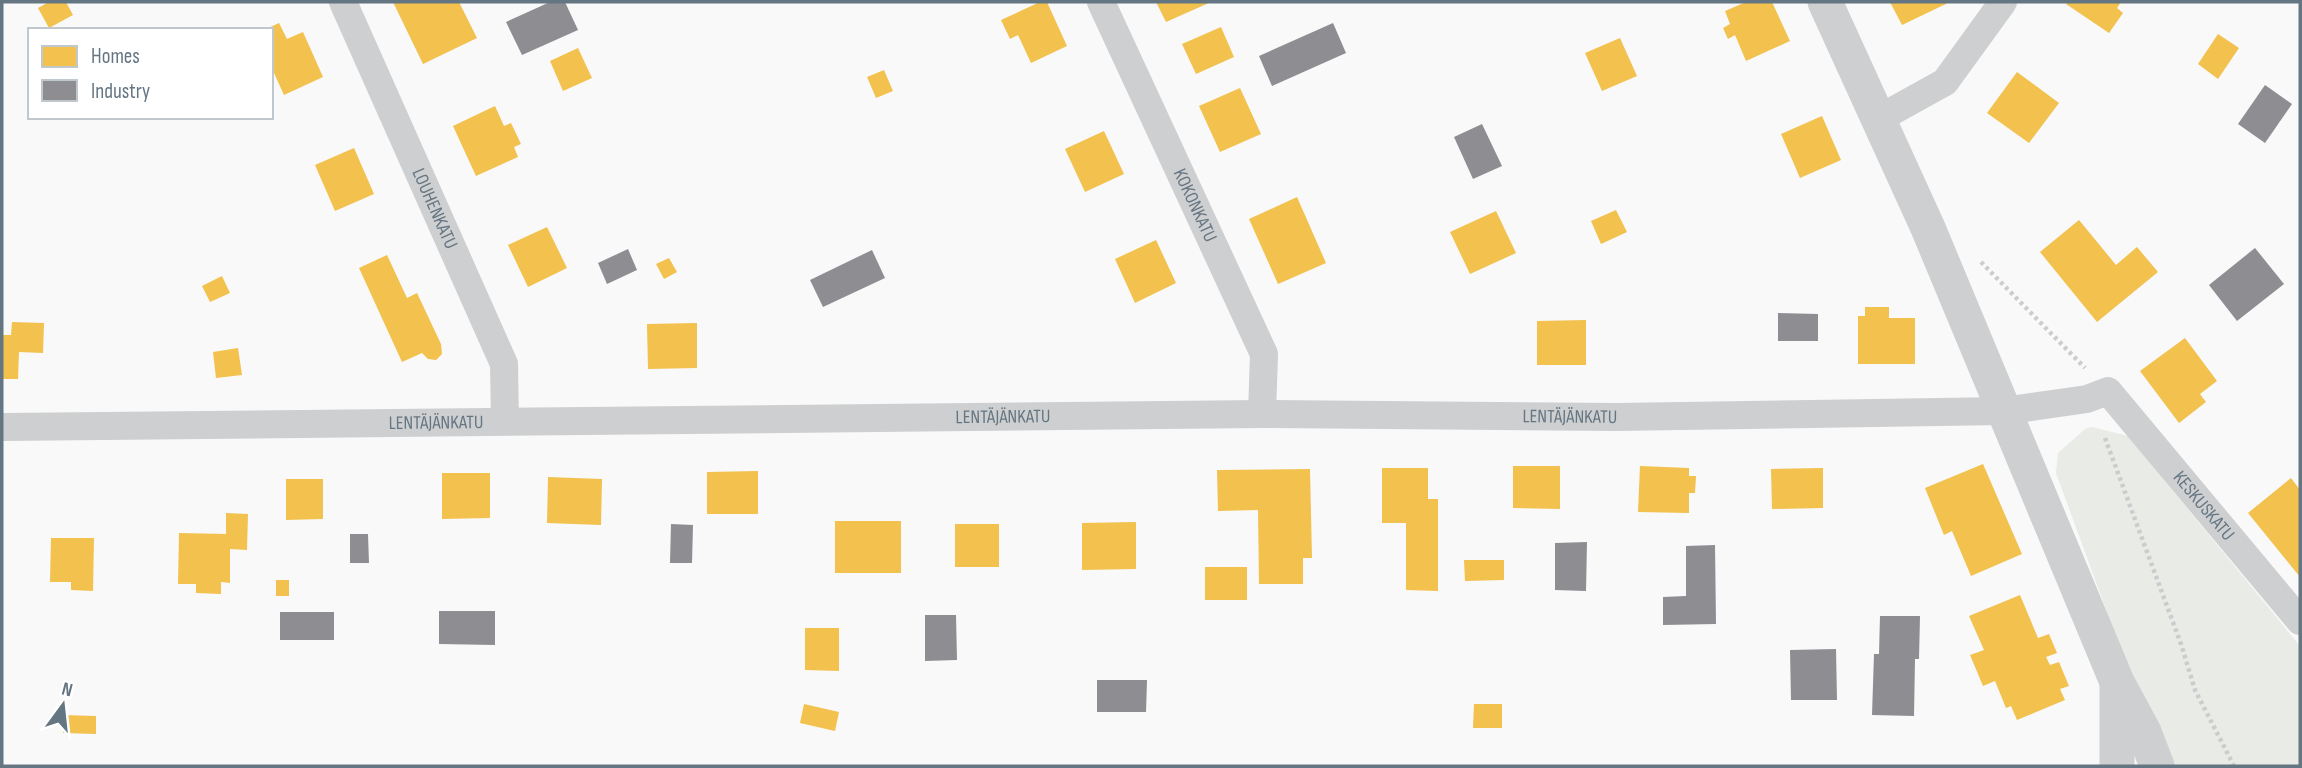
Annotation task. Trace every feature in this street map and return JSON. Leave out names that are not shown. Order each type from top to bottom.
[{"type":"street","name":"LOUHENKATU","points":[[343,2],[504,364],[505,421]]},
{"type":"street","name":"KOKONKATU","points":[[1101,2],[1264,354],[1262,414]]},
{"type":"street","points":[[1825,2],[1880,118],[2117,682],[2144,732],[2157,766]]},
{"type":"street","points":[[1880,118],[1945,82],[2003,2]]},
{"type":"street","points":[[2003,411],[2097,395]]},
{"type":"street","name":"KESKUSKATU","points":[[2097,395],[2300,621]]},
{"type":"street","name":"LENTÄJÄNKATU","points":[[2,427],[1262,414],[1616,417],[2003,411]]},
{"type":"street","points":[[2117,682],[2117,766]]},
{"type":"path","points":[[1973,257],[1989,268],[2097,395],[2114,462],[2181,644],[2194,690],[2234,766]]},
{"type":"shaded area","points":[[2092,427],[2128,436],[2300,646],[2300,766],[2174,766],[2116,637],[2056,473],[2058,453],[2085,429]]},
{"type":"building: Homes","points":[[49,2],[66,2],[73,15],[49,28],[38,8]]},
{"type":"building: Homes","points":[[393,2],[459,2],[477,38],[423,64]]},
{"type":"building: Homes","points":[[1040,2],[1047,2],[1067,46],[1031,63],[1018,35],[1010,39],[1001,20]]},
{"type":"building: Homes","points":[[1156,2],[1211,2],[1166,22]]},
{"type":"building: Homes","points":[[1746,2],[1772,2],[1790,41],[1746,61],[1735,35],[1728,39],[1723,28],[1730,24],[1725,11]]},
{"type":"building: Homes","points":[[1890,2],[1950,2],[1902,25]]},
{"type":"building: Homes","points":[[2121,2],[2117,8],[2123,13],[2109,33],[2066,4]]},
{"type":"building: Homes","points":[[279,23],[287,39],[303,32],[323,77],[284,95],[273,74],[273,28],[268,28]]},
{"type":"building: Homes","points":[[1221,27],[1234,57],[1196,74],[1182,44]]},
{"type":"building: Homes","points":[[2218,34],[2239,48],[2218,79],[2198,64]]},
{"type":"building: Homes","points":[[1620,38],[1637,76],[1602,91],[1585,53]]},
{"type":"building: Homes","points":[[578,48],[592,78],[563,91],[550,61]]},
{"type":"building: Homes","points":[[884,70],[893,91],[876,98],[867,77]]},
{"type":"building: Homes","points":[[2017,72],[2059,103],[2029,143],[1987,113]]},
{"type":"building: Homes","points":[[1240,88],[1261,134],[1220,152],[1199,106]]},
{"type":"building: Homes","points":[[495,106],[504,126],[511,123],[521,144],[514,147],[518,157],[476,176],[453,126]]},
{"type":"building: Homes","points":[[1822,116],[1841,160],[1800,178],[1781,134]]},
{"type":"building: Homes","points":[[1104,131],[1124,174],[1085,192],[1065,149]]},
{"type":"building: Homes","points":[[354,148],[374,194],[335,211],[315,165]]},
{"type":"building: Homes","points":[[1297,197],[1326,263],[1278,284],[1249,219]]},
{"type":"building: Homes","points":[[1616,210],[1627,232],[1601,244],[1591,221]]},
{"type":"building: Homes","points":[[1496,211],[1516,253],[1470,274],[1450,232]]},
{"type":"building: Homes","points":[[2079,220],[2116,265],[2137,247],[2158,272],[2097,322],[2040,252]]},
{"type":"building: Homes","points":[[547,227],[567,268],[528,287],[508,245]]},
{"type":"building: Homes","points":[[1156,240],[1176,283],[1135,303],[1115,259]]},
{"type":"building: Homes","points":[[387,255],[407,298],[417,293],[441,344],[442,354],[436,360],[428,359],[422,353],[402,362],[359,268]]},
{"type":"building: Homes","points":[[669,258],[677,272],[664,279],[656,264]]},
{"type":"building: Homes","points":[[222,276],[230,293],[210,302],[202,286]]},
{"type":"building: Homes","points":[[1865,307],[1889,307],[1889,318],[1915,318],[1915,364],[1858,364],[1858,316],[1865,316]]},
{"type":"building: Homes","points":[[1586,320],[1586,365],[1537,365],[1537,321]]},
{"type":"building: Homes","points":[[12,322],[44,323],[43,353],[19,352],[18,379],[2,379],[2,335],[11,335]]},
{"type":"building: Homes","points":[[697,323],[697,368],[648,369],[647,324]]},
{"type":"building: Homes","points":[[2185,338],[2217,381],[2200,394],[2206,402],[2179,423],[2140,371]]},
{"type":"building: Homes","points":[[238,348],[242,375],[216,378],[213,352]]},
{"type":"building: Homes","points":[[1983,464],[2022,554],[1971,576],[1952,531],[1944,535],[1925,488]]},
{"type":"building: Homes","points":[[1513,466],[1560,466],[1560,509],[1513,508]]},
{"type":"building: Homes","points":[[1640,466],[1689,468],[1689,476],[1696,476],[1695,493],[1689,493],[1689,513],[1638,512]]},
{"type":"building: Homes","points":[[1382,468],[1428,468],[1428,499],[1438,499],[1438,591],[1406,590],[1406,523],[1382,523]]},
{"type":"building: Homes","points":[[1823,468],[1823,508],[1772,509],[1771,469]]},
{"type":"building: Homes","points":[[1310,469],[1312,558],[1303,558],[1303,584],[1259,584],[1258,510],[1218,511],[1217,470]]},
{"type":"building: Homes","points":[[758,471],[758,514],[707,514],[707,472]]},
{"type":"building: Homes","points":[[442,473],[490,473],[490,518],[442,519]]},
{"type":"building: Homes","points":[[548,477],[602,479],[601,525],[547,523]]},
{"type":"building: Homes","points":[[2291,478],[2300,490],[2300,577],[2248,513]]},
{"type":"building: Homes","points":[[286,479],[323,479],[323,519],[286,520]]},
{"type":"building: Homes","points":[[226,513],[248,514],[247,550],[230,549],[230,583],[221,582],[221,594],[196,593],[196,584],[178,584],[179,533],[226,534]]},
{"type":"building: Homes","points":[[835,521],[901,521],[901,573],[835,573]]},
{"type":"building: Homes","points":[[1136,522],[1136,569],[1082,570],[1082,523]]},
{"type":"building: Homes","points":[[955,524],[999,524],[999,567],[955,567]]},
{"type":"building: Homes","points":[[51,538],[94,538],[93,591],[71,590],[71,582],[50,582]]},
{"type":"building: Homes","points":[[1464,560],[1504,560],[1504,580],[1465,581]]},
{"type":"building: Homes","points":[[1205,567],[1247,567],[1247,600],[1205,600]]},
{"type":"building: Homes","points":[[276,580],[289,580],[289,596],[276,596]]},
{"type":"building: Homes","points":[[2020,595],[2038,638],[2049,634],[2057,653],[2046,657],[2050,665],[2059,662],[2069,686],[2060,689],[2065,700],[2017,720],[2011,706],[2006,708],[1995,681],[1983,686],[1970,655],[1984,650],[1969,616]]},
{"type":"building: Homes","points":[[805,628],[839,628],[839,671],[805,670]]},
{"type":"building: Homes","points":[[804,704],[839,712],[835,731],[800,723]]},
{"type":"building: Homes","points":[[1474,704],[1502,704],[1502,728],[1473,728]]},
{"type":"building: Homes","points":[[64,715],[96,716],[96,734],[63,733]]},
{"type":"building: Industry","points":[[550,2],[565,2],[578,30],[522,55],[506,22]]},
{"type":"building: Industry","points":[[1333,23],[1346,53],[1272,86],[1259,56]]},
{"type":"building: Industry","points":[[2265,85],[2292,104],[2265,143],[2238,124]]},
{"type":"building: Industry","points":[[1482,124],[1502,166],[1473,179],[1454,137]]},
{"type":"building: Industry","points":[[2255,248],[2284,284],[2237,321],[2209,285]]},
{"type":"building: Industry","points":[[628,249],[637,270],[607,284],[598,263]]},
{"type":"building: Industry","points":[[872,250],[885,278],[823,307],[810,280]]},
{"type":"building: Industry","points":[[1778,313],[1818,314],[1818,341],[1778,341]]},
{"type":"building: Industry","points":[[671,524],[693,525],[692,563],[670,563]]},
{"type":"building: Industry","points":[[350,534],[368,534],[369,563],[350,563]]},
{"type":"building: Industry","points":[[1587,542],[1586,591],[1555,590],[1555,543]]},
{"type":"building: Industry","points":[[1715,545],[1716,624],[1663,625],[1663,597],[1686,596],[1686,546]]},
{"type":"building: Industry","points":[[439,611],[495,611],[495,645],[439,644]]},
{"type":"building: Industry","points":[[280,612],[334,612],[334,640],[280,640]]},
{"type":"building: Industry","points":[[925,615],[956,615],[957,660],[925,661]]},
{"type":"building: Industry","points":[[1880,616],[1920,616],[1919,659],[1915,659],[1914,716],[1872,715],[1874,654],[1879,654]]},
{"type":"building: Industry","points":[[1836,649],[1837,700],[1791,700],[1790,650]]},
{"type":"building: Industry","points":[[1097,680],[1147,680],[1146,712],[1097,712]]}]
